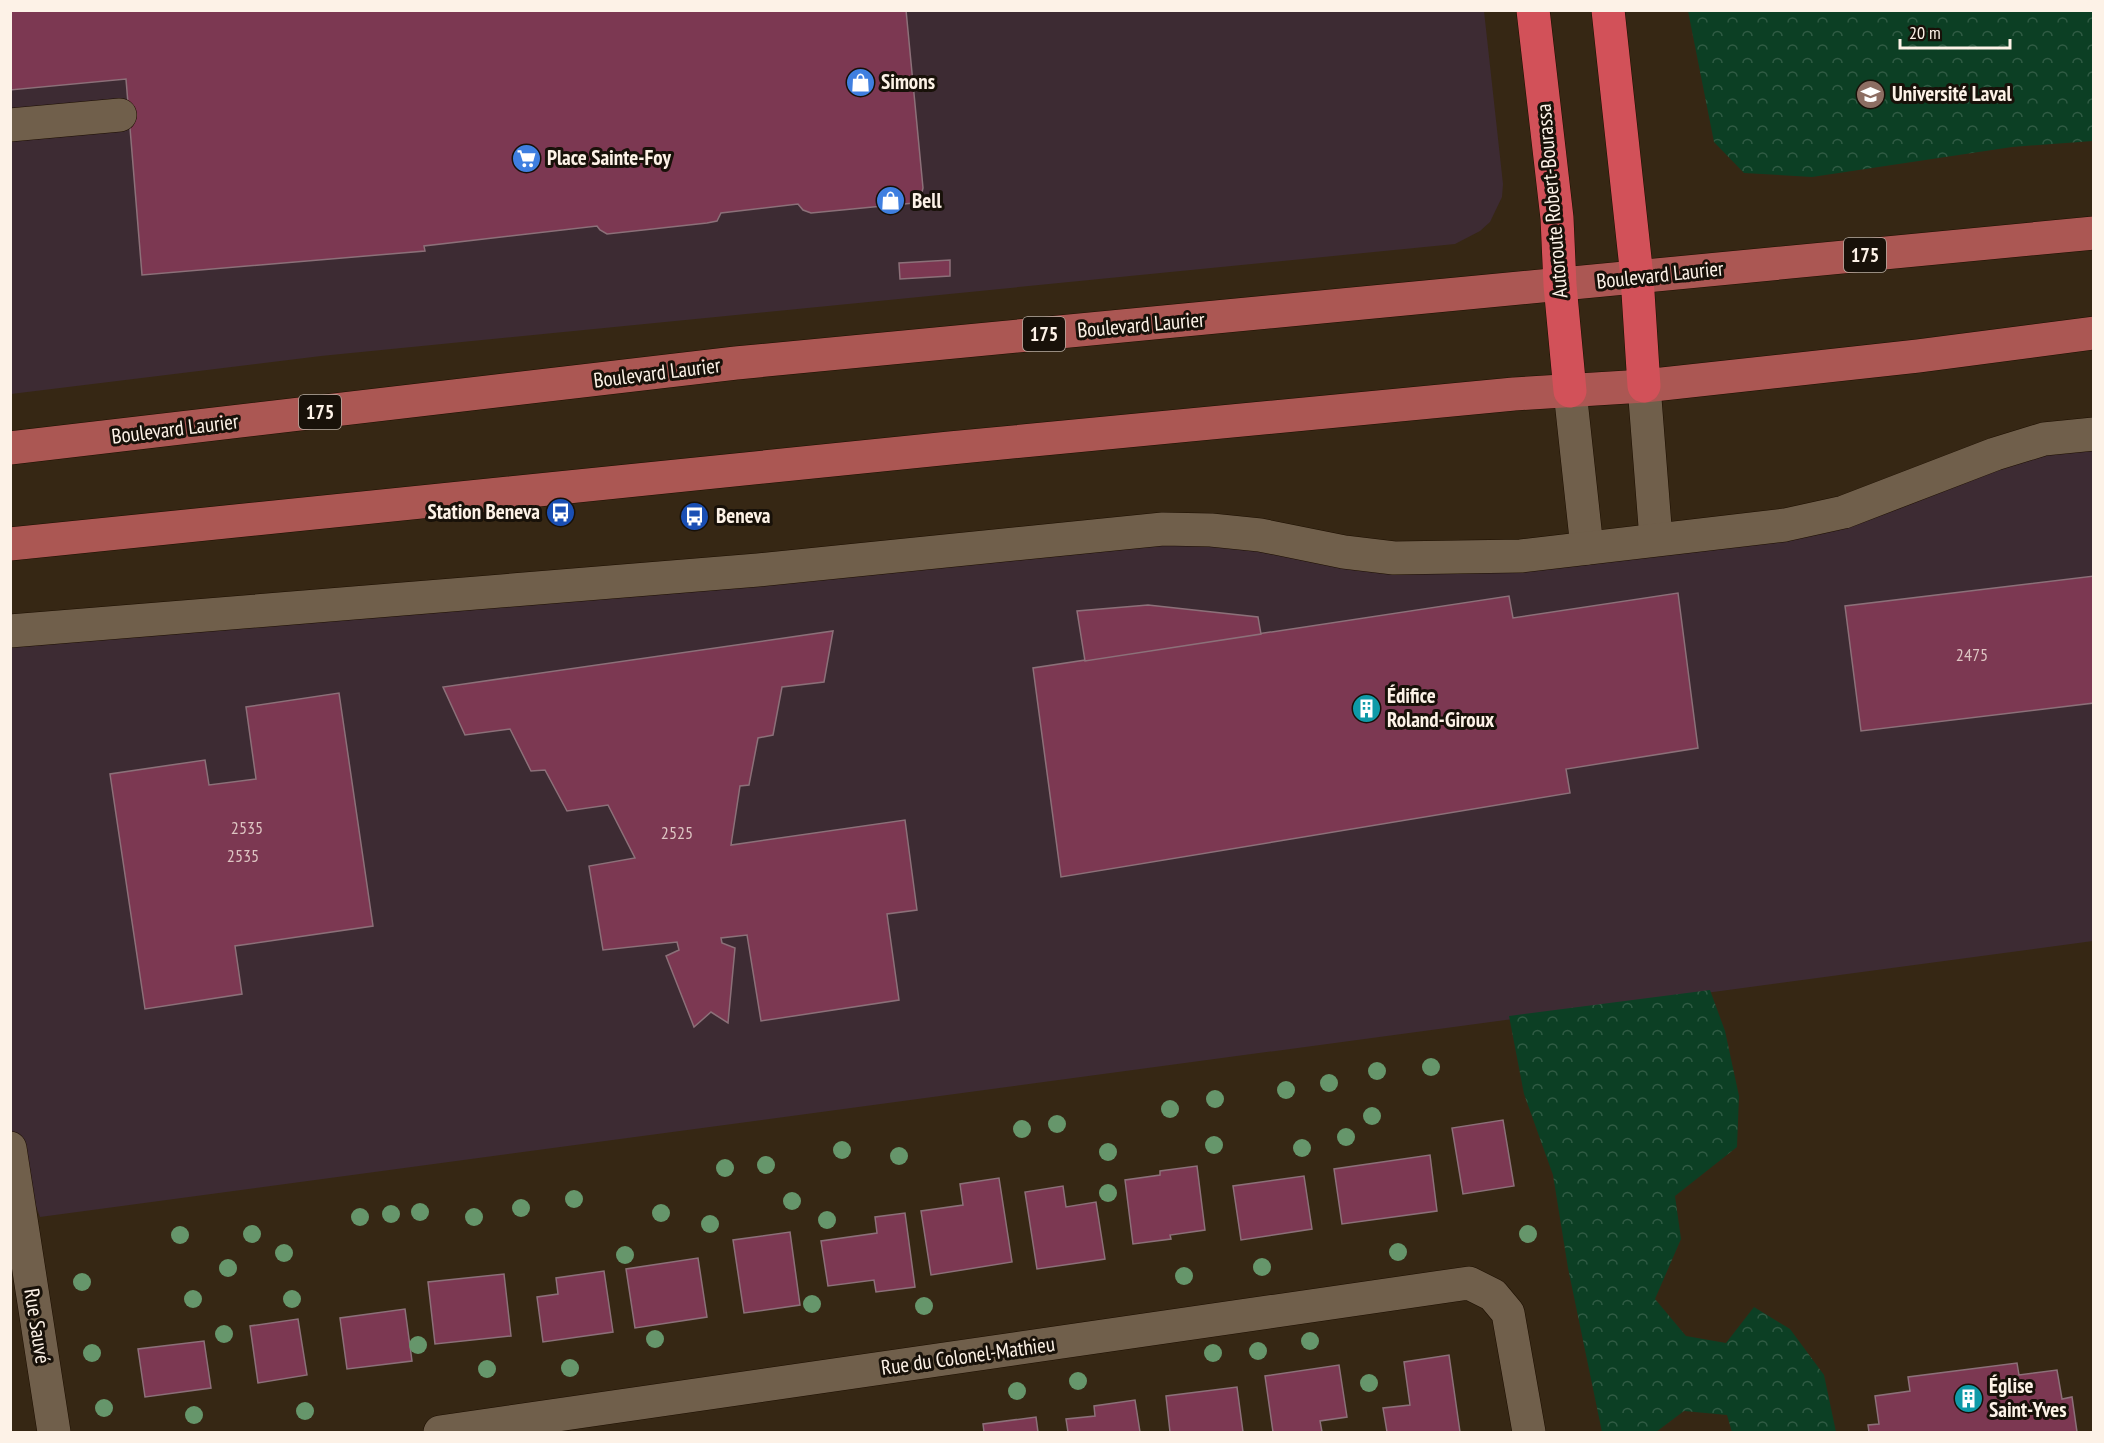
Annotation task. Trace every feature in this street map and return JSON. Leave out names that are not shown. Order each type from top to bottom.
[{"type":"highway","name":"Autoroute Robert-Bourassa","points":[[1533,10],[1557,218],[1560,285],[1570,391]]},
{"type":"highway","points":[[1608,10],[1637,277],[1644,386]]},
{"type":"main road","name":"Boulevard Laurier","points":[[10,448],[736,363],[2094,233]]},
{"type":"main road","points":[[10,544],[950,448],[1514,394],[1644,386],[1918,356],[2094,333]]},
{"type":"street","points":[[10,125],[120,115]]},
{"type":"street","points":[[1644,386],[1656,539]]},
{"type":"street","points":[[1570,391],[1587,548]]},
{"type":"street","points":[[10,631],[758,570],[1163,529],[1211,530],[1260,535],[1344,552],[1394,558],[1521,556],[1785,525],[1844,512],[1995,454],[2044,439],[2094,434]]},
{"type":"street","name":"Rue Sauvé","points":[[10,1148],[54,1432]]},
{"type":"street","name":"Rue du Colonel-Mathieu","points":[[440,1432],[1469,1283],[1493,1295],[1508,1313],[1529,1432]]},
{"type":"shaded area","points":[[10,11],[1484,11],[1503,184],[1502,197],[1490,222],[1480,231],[1455,244],[321,356],[11,394]]},
{"type":"shaded area","points":[[2093,434],[2093,941],[40,1217],[11,1142],[11,631],[1109,534],[1344,552],[1691,536]]},
{"type":"green space","name":"Université Laval","points":[[1688,11],[2093,11],[2093,141],[2012,147],[1812,177],[1744,173],[1714,142]]},
{"type":"green space","points":[[1710,990],[1725,1031],[1739,1096],[1737,1147],[1675,1196],[1681,1239],[1655,1299],[1686,1336],[1726,1343],[1754,1307],[1790,1329],[1824,1375],[1836,1432],[1732,1432],[1727,1415],[1684,1411],[1656,1432],[1602,1432],[1568,1268],[1553,1175],[1524,1094],[1509,1016]]},
{"type":"building","name":"Place Sainte-Foy","points":[[10,10],[906,10],[923,188],[921,197],[914,203],[811,213],[803,210],[798,204],[721,213],[717,221],[707,223],[607,234],[597,226],[424,246],[425,251],[142,275],[126,79],[10,90]]},
{"type":"building","points":[[950,260],[950,276],[900,279],[899,263]]},
{"type":"building","points":[[2094,576],[2094,703],[1861,731],[1845,606]]},
{"type":"building","name":"Édifice Roland-Giroux","points":[[1678,593],[1698,748],[1566,769],[1570,793],[1061,877],[1033,668],[1509,596],[1513,618]]},
{"type":"building","points":[[1148,605],[1258,617],[1261,634],[1085,661],[1077,611]]},
{"type":"building","points":[[833,631],[824,682],[782,687],[773,735],[758,738],[749,785],[740,786],[731,845],[905,820],[917,910],[887,914],[899,1000],[761,1021],[747,935],[721,938],[722,943],[735,948],[728,1023],[711,1012],[694,1027],[666,956],[679,950],[677,942],[603,950],[589,866],[635,858],[608,805],[567,811],[545,770],[531,771],[510,729],[465,735],[443,687]]},
{"type":"building","points":[[339,693],[373,926],[235,946],[242,994],[145,1009],[110,774],[205,760],[209,785],[256,779],[246,707]]},
{"type":"building","points":[[1503,1120],[1514,1186],[1463,1194],[1452,1128]]},
{"type":"building","points":[[1430,1155],[1437,1211],[1342,1224],[1334,1169]]},
{"type":"building","points":[[1197,1166],[1205,1230],[1170,1235],[1171,1239],[1133,1244],[1125,1180],[1160,1175],[1160,1171]]},
{"type":"building","points":[[1304,1176],[1312,1229],[1241,1240],[1233,1186]]},
{"type":"building","points":[[999,1178],[1012,1262],[931,1275],[921,1211],[963,1205],[960,1184]]},
{"type":"building","points":[[1063,1186],[1066,1207],[1096,1202],[1105,1259],[1037,1269],[1025,1192]]},
{"type":"building","points":[[905,1213],[915,1287],[876,1292],[874,1280],[828,1286],[821,1241],[877,1233],[875,1217]]},
{"type":"building","points":[[790,1232],[800,1305],[744,1313],[733,1240]]},
{"type":"building","points":[[698,1258],[707,1317],[635,1328],[626,1269]]},
{"type":"building","points":[[604,1271],[613,1332],[543,1342],[537,1297],[558,1294],[556,1278]]},
{"type":"building","points":[[504,1274],[511,1336],[435,1344],[428,1282]]},
{"type":"building","points":[[405,1309],[412,1361],[347,1369],[340,1318]]},
{"type":"building","points":[[298,1319],[307,1375],[258,1383],[250,1326]]},
{"type":"building","points":[[204,1341],[211,1388],[145,1397],[138,1349]]},
{"type":"building","points":[[1449,1355],[1460,1432],[1387,1432],[1383,1408],[1410,1405],[1404,1362]]},
{"type":"building","name":"Église Saint-Yves","points":[[2017,1363],[2019,1375],[2057,1370],[2062,1399],[2072,1397],[2077,1432],[1869,1432],[1868,1425],[1879,1424],[1875,1396],[1910,1391],[1908,1377]]},
{"type":"building","points":[[1339,1365],[1347,1417],[1320,1421],[1322,1432],[1273,1432],[1265,1376]]},
{"type":"building","points":[[1237,1387],[1243,1432],[1170,1432],[1166,1396]]},
{"type":"building","points":[[1135,1400],[1140,1432],[1068,1432],[1066,1419],[1095,1416],[1094,1406]]},
{"type":"building","points":[[1036,1417],[1038,1432],[984,1432],[983,1424]]},
{"type":"place","name":"Simons","points":[[860,82]]},
{"type":"place","name":"Université Laval","points":[[1871,94]]},
{"type":"place","name":"Place Sainte-Foy","points":[[526,158]]},
{"type":"place","name":"Bell","points":[[891,201]]},
{"type":"place","name":"Station Beneva","points":[[561,512]]},
{"type":"place","name":"Beneva","points":[[695,516]]},
{"type":"place","name":"Édifice Roland-Giroux","points":[[1366,708]]},
{"type":"place","name":"Église Saint-Yves","points":[[1968,1398]]}]
